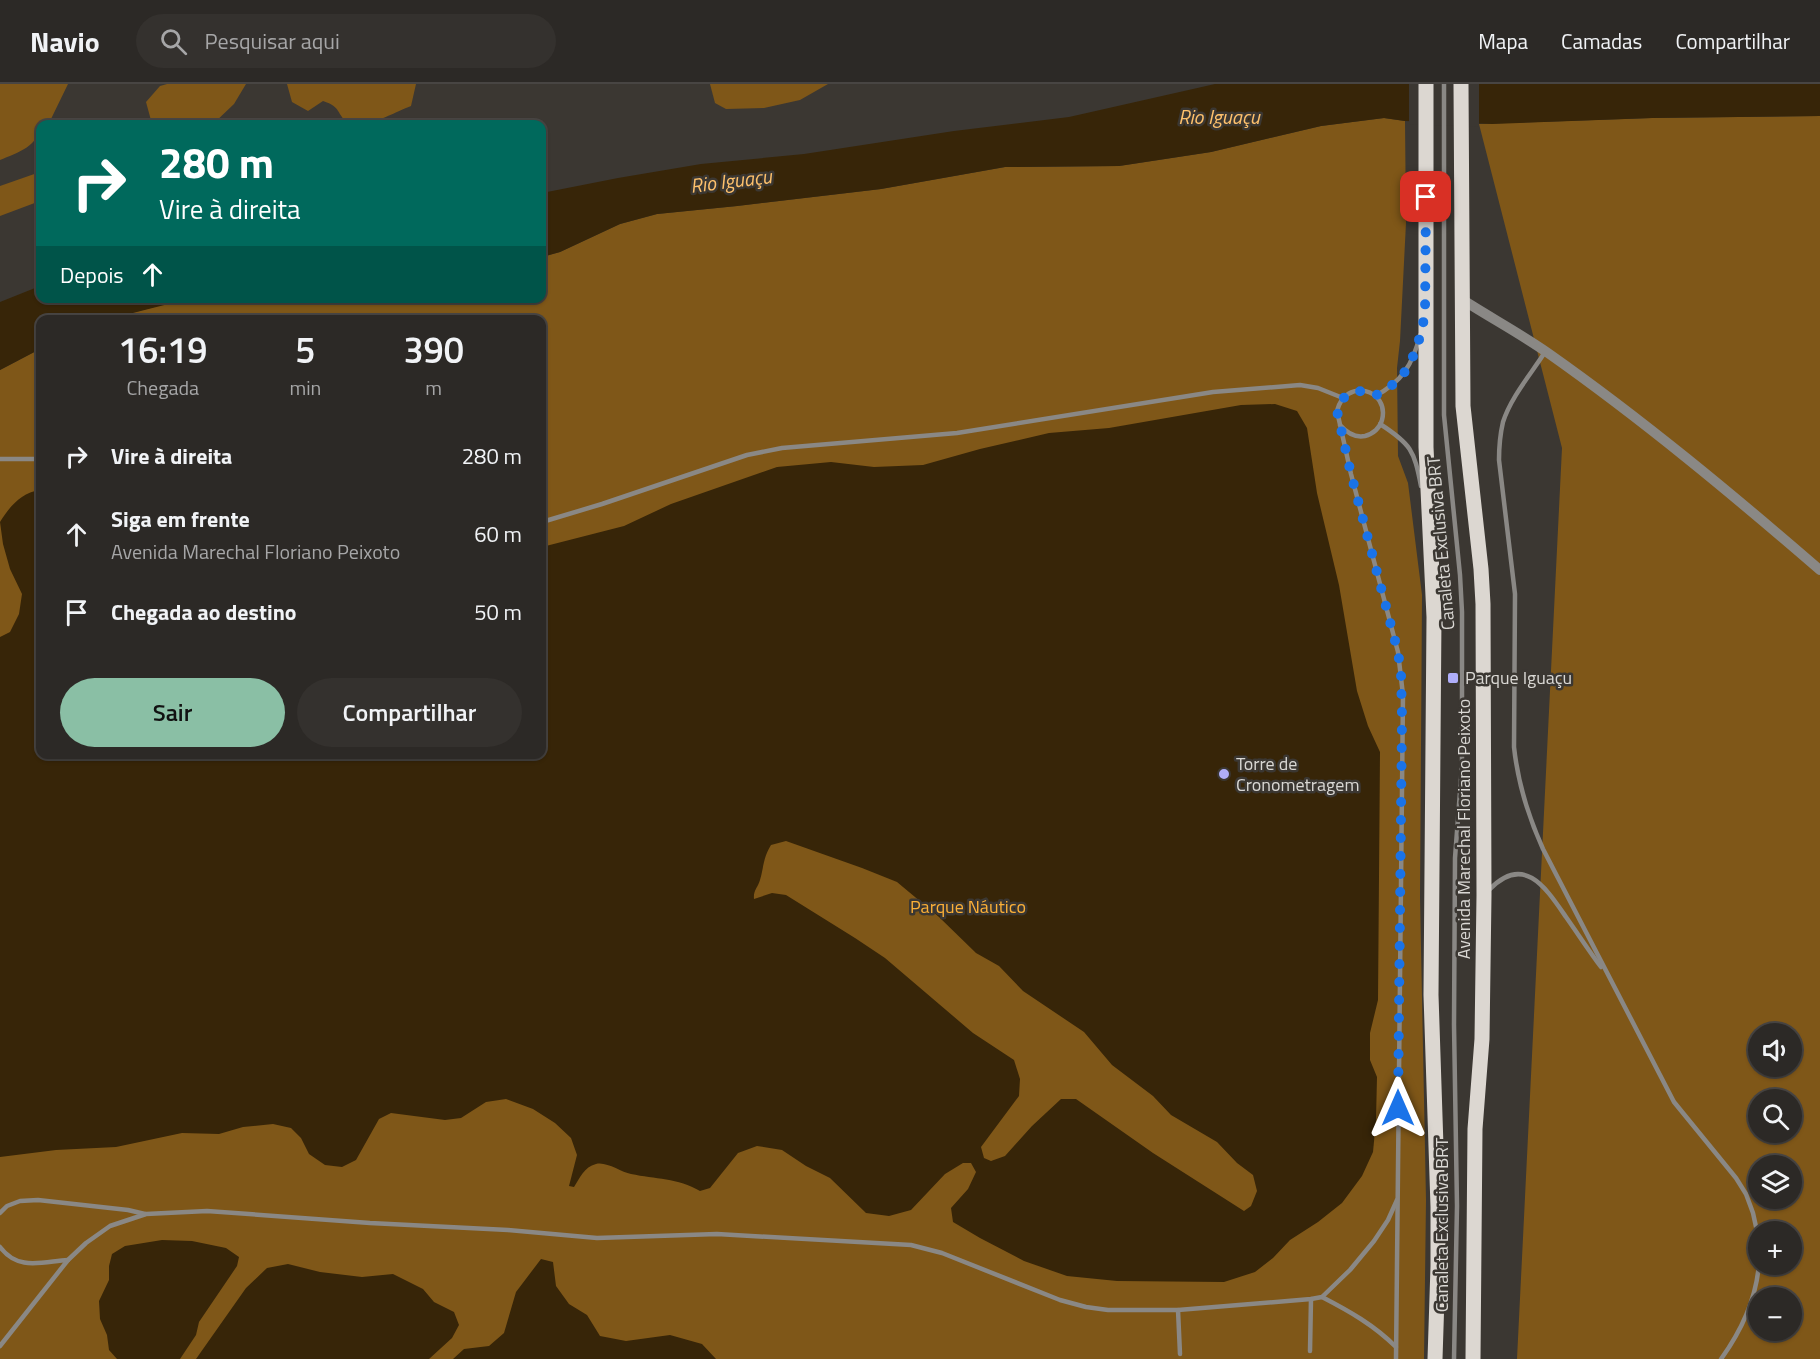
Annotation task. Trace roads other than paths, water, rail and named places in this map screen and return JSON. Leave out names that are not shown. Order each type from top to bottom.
[{"type":"main road","name":"Avenida Marechal Floriano Peixoto","points":[[1426,84],[1426,447],[1434,617],[1431,995],[1438,1254],[1435,1359]]},
{"type":"main road","name":"Avenida Marechal Floriano Peixoto","points":[[1461,84],[1463,406],[1483,604],[1484,895],[1482,1039],[1475,1129],[1473,1359]]},
{"type":"street","points":[[1463,300],[1546,352],[1616,402],[1687,458],[1820,570]]},
{"type":"lane","name":"Canaleta Exclusiva BRT","points":[[1444,84],[1444,415],[1462,612],[1462,765],[1455,858],[1454,1025],[1457,1206],[1454,1359]]},
{"type":"lane","points":[[1375,396],[1397,382],[1407,369],[1417,348],[1425,315]]},
{"type":"lane","points":[[1546,352],[1513,401],[1504,420],[1499,441],[1499,460],[1515,594],[1514,726],[1516,767],[1522,795],[1539,840],[1674,1102],[1736,1178],[1746,1194],[1755,1221]]},
{"type":"lane","points":[[546,521],[747,454],[782,448],[957,433],[1213,392],[1299,385],[1318,388],[1343,398]]},
{"type":"lane","points":[[1340,425],[1357,436],[1371,434],[1383,417],[1380,402],[1375,396],[1362,390],[1343,398],[1337,411],[1340,425],[1351,474],[1394,635],[1401,673],[1396,1359]]},
{"type":"lane","points":[[1380,424],[1406,442],[1412,452],[1431,536]]},
{"type":"lane","points":[[0,459],[36,459]]},
{"type":"lane","points":[[1484,895],[1506,876],[1526,875],[1536,879],[1551,896],[1611,982]]},
{"type":"lane","points":[[0,1213],[7,1206],[20,1201],[38,1200],[146,1214],[207,1211],[508,1230],[597,1238],[717,1234],[911,1245],[942,1253],[1059,1300],[1086,1307],[1108,1310],[1178,1310],[1322,1297],[1350,1270],[1374,1241],[1388,1220],[1397,1200]]},
{"type":"lane","points":[[0,1346],[68,1260],[86,1243],[110,1226],[146,1214]]},
{"type":"lane","points":[[0,1247],[8,1257],[23,1263],[68,1260]]},
{"type":"lane","points":[[1721,1359],[1741,1327],[1757,1286],[1758,1275]]},
{"type":"lane","points":[[1322,1297],[1366,1321],[1396,1347]]},
{"type":"lane","points":[[1310,1351],[1311,1299]]},
{"type":"lane","points":[[1178,1310],[1180,1354]]},
{"type":"water","name":"Rio Iguaçu","points":[[1215,84],[1820,84],[1820,116],[1652,118],[1492,124],[1405,121],[1384,118],[1321,126],[1211,152],[1119,166],[1005,167],[881,189],[657,214],[620,224],[560,252],[546,256],[546,192],[701,164],[804,154],[954,131],[1069,117]]},
{"type":"water","points":[[36,288],[36,303],[172,303],[125,315],[36,315],[36,351],[0,370],[0,302]]},
{"type":"water","points":[[1275,404],[1297,411],[1307,428],[1317,493],[1339,585],[1357,691],[1368,726],[1380,752],[1378,1000],[1370,1033],[1370,1060],[1377,1077],[1373,1152],[1362,1176],[1342,1203],[1290,1240],[1273,1258],[1255,1272],[1224,1282],[1117,1281],[1067,1276],[1024,1261],[953,1222],[951,1208],[968,1189],[976,1172],[971,1163],[963,1163],[945,1174],[911,1210],[889,1216],[866,1213],[830,1178],[782,1150],[757,1146],[738,1153],[710,1188],[700,1191],[675,1181],[631,1174],[600,1163],[585,1170],[574,1187],[569,1186],[577,1155],[571,1138],[555,1123],[533,1109],[506,1099],[486,1102],[461,1118],[445,1120],[391,1113],[379,1119],[356,1160],[342,1167],[325,1165],[309,1154],[301,1138],[291,1128],[273,1124],[243,1127],[219,1134],[182,1133],[116,1147],[56,1150],[0,1157],[0,637],[10,632],[19,614],[22,594],[10,569],[0,522],[22,497],[36,491],[36,759],[546,759],[546,546],[624,526],[671,504],[777,467],[831,462],[874,467],[923,465],[1049,433],[1109,428],[1241,405]],"holes":[[[786,841],[897,882],[939,917],[976,953],[999,966],[1023,991],[1084,1032],[1112,1065],[1153,1096],[1171,1115],[1217,1142],[1237,1163],[1253,1175],[1257,1191],[1251,1206],[1244,1211],[1153,1153],[1076,1099],[1061,1099],[1005,1156],[991,1161],[984,1158],[981,1147],[1019,1096],[1020,1079],[1014,1060],[973,1033],[885,958],[786,895],[772,893],[754,899],[765,858],[771,845]]]},
{"type":"water","points":[[162,1240],[192,1241],[226,1248],[239,1257],[237,1266],[199,1322],[196,1335],[180,1359],[117,1359],[109,1350],[107,1335],[100,1319],[99,1301],[109,1280],[112,1254],[125,1246]]},
{"type":"water","points":[[541,1259],[553,1262],[556,1286],[569,1304],[587,1315],[600,1336],[626,1341],[670,1335],[702,1344],[716,1359],[453,1359],[464,1349],[489,1346],[504,1333],[516,1292]]},
{"type":"water","points":[[288,1264],[320,1272],[362,1277],[393,1274],[423,1289],[434,1302],[454,1312],[459,1325],[452,1338],[429,1359],[196,1359],[246,1288],[267,1268]]},
{"type":"place","name":"Parque Iguaçu","points":[[1453,678]]},
{"type":"place","name":"Torre de Cronometragem","points":[[1224,774]]},
{"type":"park label","name":"Parque Náutico","points":[[968,907]]}]
